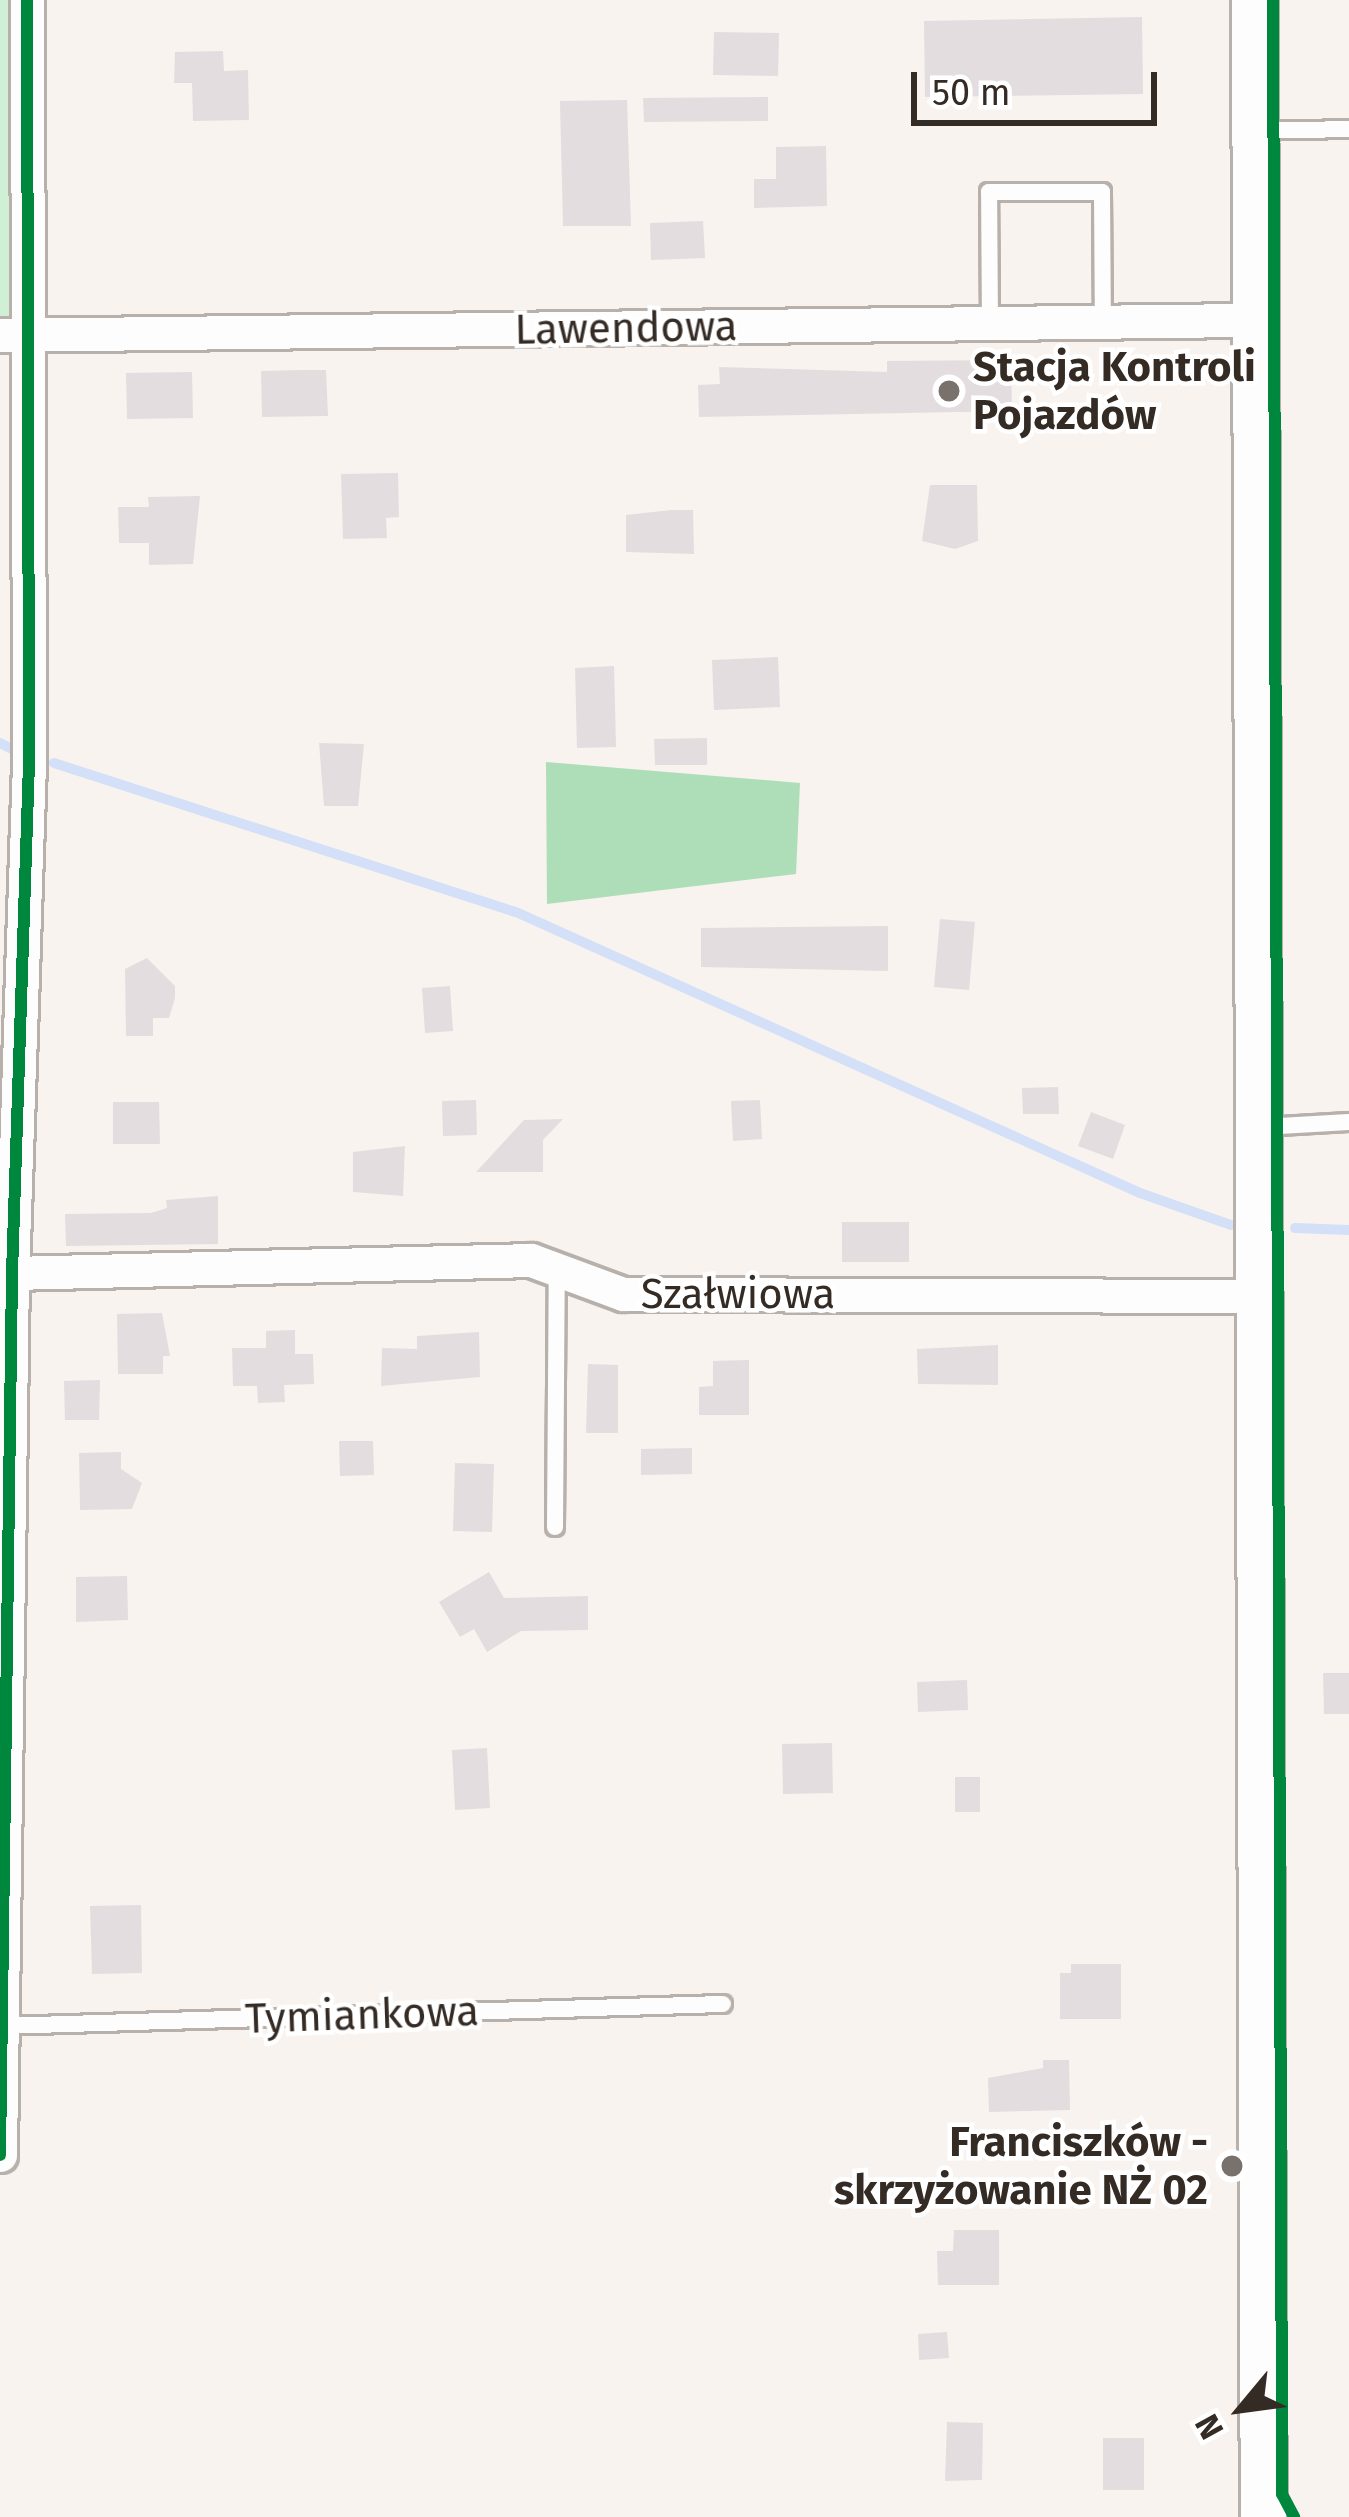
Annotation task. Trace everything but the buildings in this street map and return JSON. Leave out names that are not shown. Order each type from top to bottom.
[{"type":"main road","points":[[1254,0],[1254,1296],[1263,2517]]},
{"type":"street","points":[[0,2156],[12,1273],[29,763],[14,335],[27,0]]},
{"type":"street","name":"Lawendowa","points":[[14,335],[1251,320]]},
{"type":"street","name":"Szałwiowa","points":[[12,1273],[531,1260],[623,1294],[1254,1296]]},
{"type":"lane","points":[[1254,131],[1349,129]]},
{"type":"lane","points":[[990,324],[989,192],[1102,192],[1103,323]]},
{"type":"lane","points":[[1255,1127],[1349,1122]]},
{"type":"lane","points":[[555,1527],[557,1270]]},
{"type":"lane","name":"Tymiankowa","points":[[2,2026],[722,2004]]},
{"type":"green space","points":[[0,0],[20,0],[22,326],[0,326]]},
{"type":"green space","points":[[546,762],[800,783],[796,874],[547,904]]},
{"type":"waterway","points":[[0,743],[14,750]]},
{"type":"waterway","points":[[54,763],[516,912],[1140,1193],[1231,1225]]},
{"type":"waterway","points":[[1295,1228],[1349,1230]]},
{"type":"cycle path","points":[[0,2155],[12,1273],[29,763],[27,0]]},
{"type":"cycle path","points":[[1273,0],[1282,2494],[1294,2517]]},
{"type":"place","name":"Stacja Kontroli Pojazdów","points":[[949,391]]},
{"type":"place","name":"Franciszków - skrzyżowanie NŻ 02","points":[[1232,2166]]}]
